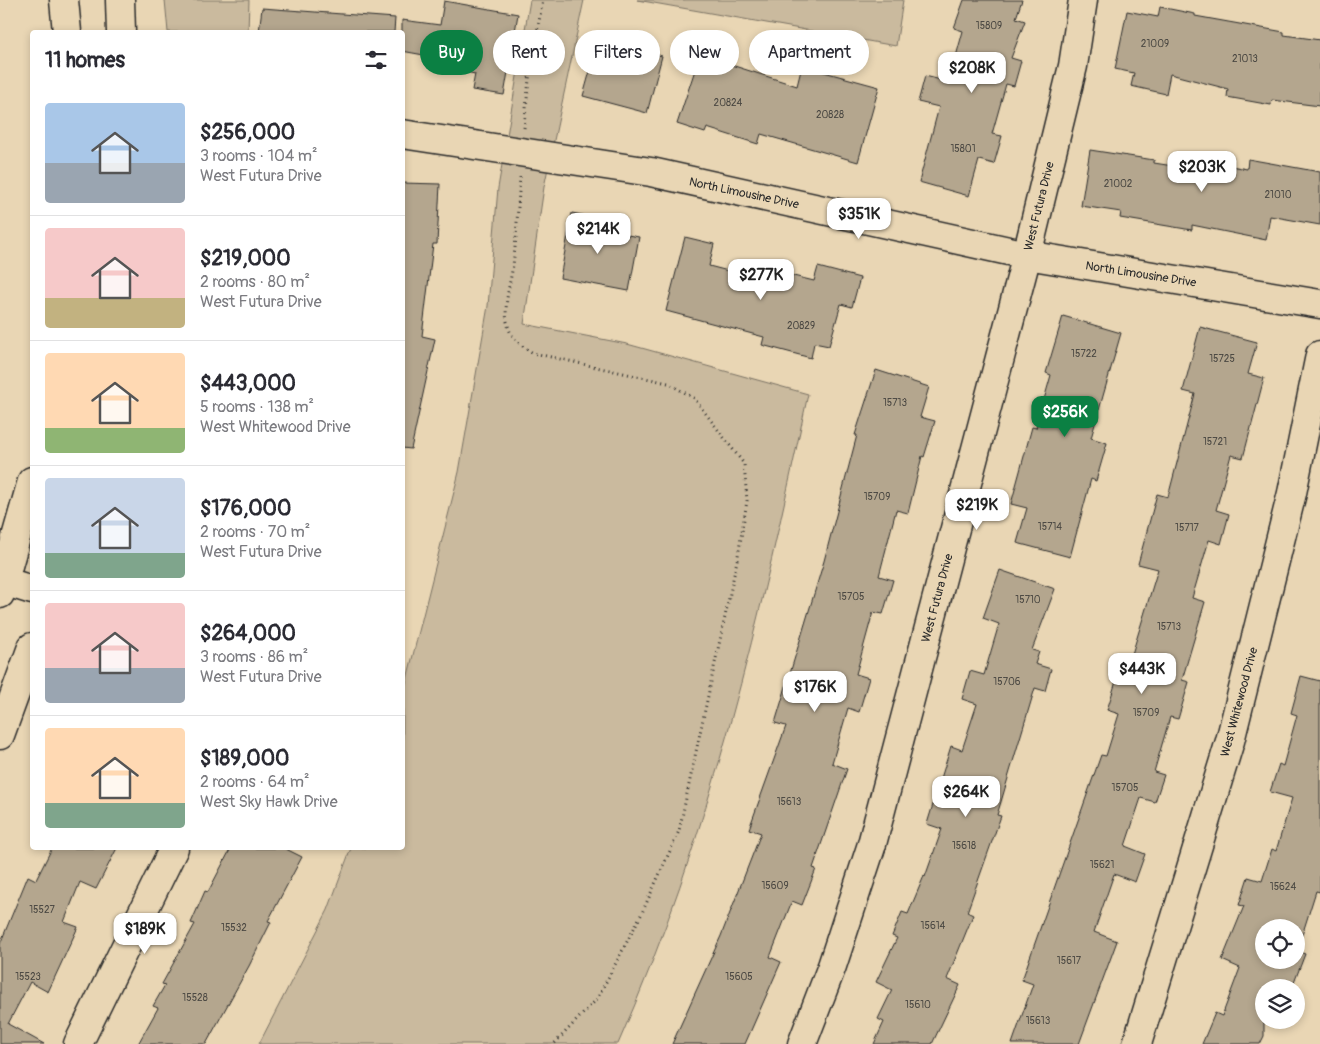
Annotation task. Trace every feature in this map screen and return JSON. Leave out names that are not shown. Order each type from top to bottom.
[{"type":"street","points":[[64,0],[67,30]]},
{"type":"street","points":[[120,0],[121,30]]},
{"type":"street","name":"West Futura Drive","points":[[802,1044],[832,966],[872,844],[1027,255],[1073,66],[1083,0]]},
{"type":"street","name":"North Limousine Drive","points":[[405,134],[651,172],[1027,255],[1320,304]]},
{"type":"street","name":"West Whitewood Drive","points":[[1137,1044],[1230,741],[1292,493],[1320,355]]},
{"type":"street","points":[[30,488],[1,585],[30,590]]},
{"type":"street","points":[[0,735],[30,652]]},
{"type":"street","points":[[78,1044],[173,850]]},
{"type":"path","points":[[543,0],[530,70],[514,257],[507,301],[508,324],[515,340],[525,348],[543,356],[668,383],[694,398],[744,464],[747,501],[714,674],[679,831],[640,915],[597,999],[554,1044]]},
{"type":"shaded area","points":[[165,0],[249,0],[248,30],[168,30]]},
{"type":"shaded area","points":[[530,0],[584,0],[578,30],[575,30],[575,42],[544,187],[524,324],[627,344],[808,394],[751,642],[706,806],[651,966],[618,1044],[259,1044],[328,910],[350,850],[405,850],[405,687],[459,472],[488,306],[498,188],[517,75],[565,75],[565,30],[525,30]]},
{"type":"shaded area","points":[[637,0],[903,0],[896,46],[869,41],[869,30],[806,30]]},
{"type":"building","points":[[964,0],[1022,0],[1016,18],[1025,21],[1011,58],[1021,61],[1014,86],[1006,84],[992,134],[1002,136],[994,164],[979,160],[969,196],[919,182],[939,107],[918,102],[925,76],[949,82],[963,31],[954,28]]},
{"type":"building","points":[[444,1],[518,14],[515,30],[493,30],[493,75],[507,75],[504,95],[472,90],[475,75],[483,75],[483,30],[420,30],[420,54],[405,52],[405,30],[402,30],[402,20],[440,25]]},
{"type":"building","points":[[1160,7],[1195,14],[1195,16],[1284,32],[1284,35],[1320,40],[1320,106],[1272,100],[1271,105],[1227,97],[1228,89],[1170,74],[1166,94],[1131,86],[1134,73],[1115,69],[1127,11],[1158,17]]},
{"type":"building","points":[[262,8],[395,18],[394,30],[259,30]]},
{"type":"building","points":[[739,67],[749,71],[749,75],[763,75],[797,86],[800,75],[835,75],[879,87],[858,162],[761,134],[758,144],[707,128],[705,133],[677,124],[693,75],[739,75]]},
{"type":"building","points":[[589,75],[657,75],[647,113],[583,96]]},
{"type":"building","points":[[1090,150],[1154,160],[1154,163],[1192,169],[1194,159],[1247,169],[1248,159],[1320,172],[1320,225],[1270,216],[1266,240],[1192,225],[1192,230],[1120,218],[1121,212],[1081,206]]},
{"type":"building","points":[[405,183],[440,184],[437,244],[433,244],[422,336],[435,339],[411,449],[405,448]]},
{"type":"building","points":[[572,213],[601,219],[599,230],[639,237],[629,291],[560,278]]},
{"type":"building","points":[[685,237],[714,244],[709,266],[778,284],[781,273],[814,281],[818,267],[860,278],[852,307],[841,304],[829,346],[814,343],[811,358],[762,345],[764,337],[666,311]]},
{"type":"building","points":[[1063,316],[1121,333],[1091,438],[1107,443],[1096,481],[1091,479],[1070,557],[1017,543],[1027,508],[1011,504],[1032,427],[1036,428],[1051,375],[1046,373]]},
{"type":"building","points":[[1200,327],[1257,342],[1248,374],[1264,378],[1243,458],[1231,455],[1216,510],[1229,514],[1221,544],[1209,540],[1192,598],[1205,602],[1182,680],[1189,682],[1178,719],[1170,717],[1154,772],[1164,775],[1155,802],[1141,798],[1125,846],[1145,854],[1135,882],[1114,874],[1094,932],[1117,941],[1079,1044],[1012,1044],[1033,984],[1022,980],[1101,755],[1106,756],[1119,714],[1107,710],[1118,675],[1125,677],[1158,569],[1138,564],[1157,494],[1168,497],[1195,394],[1183,391]]},
{"type":"building","points":[[876,370],[929,387],[920,417],[935,421],[924,457],[922,456],[908,513],[896,510],[879,576],[893,580],[883,614],[873,612],[856,674],[869,678],[859,712],[848,708],[832,763],[847,769],[813,868],[816,869],[802,905],[792,901],[770,957],[781,962],[745,1044],[672,1044],[721,936],[761,833],[749,829],[786,726],[775,723],[824,561],[857,435],[855,435]]},
{"type":"building","points":[[1000,570],[1055,589],[1032,650],[1039,652],[1035,664],[1051,669],[1045,691],[1035,688],[997,815],[1001,816],[967,912],[973,915],[947,979],[960,985],[932,1044],[874,1044],[884,1022],[878,1019],[892,990],[876,982],[897,938],[892,936],[902,912],[908,914],[925,877],[942,829],[927,824],[951,746],[962,750],[977,704],[962,699],[970,671],[984,675],[999,624],[983,618]]},
{"type":"building","points":[[1301,676],[1320,681],[1320,892],[1316,891],[1305,926],[1305,919],[1255,919],[1255,969],[1299,969],[1295,979],[1255,979],[1255,1029],[1264,1029],[1264,1036],[1260,1044],[1202,1044],[1215,1013],[1222,1016],[1240,968],[1222,960],[1244,906],[1239,905],[1248,877],[1262,881],[1272,849],[1276,851],[1292,798],[1270,792],[1279,764],[1283,766],[1297,715],[1291,713]]},
{"type":"building","points":[[51,850],[116,850],[96,889],[80,882],[64,922],[78,927],[48,992],[30,982],[8,1024],[44,1044],[0,1044],[0,944],[28,876],[36,880]]},
{"type":"building","points":[[230,850],[288,850],[302,857],[268,921],[271,922],[249,966],[206,1044],[138,1044],[158,1008],[153,1006],[165,985],[162,984],[195,924],[191,923],[205,891],[208,892]]}]
